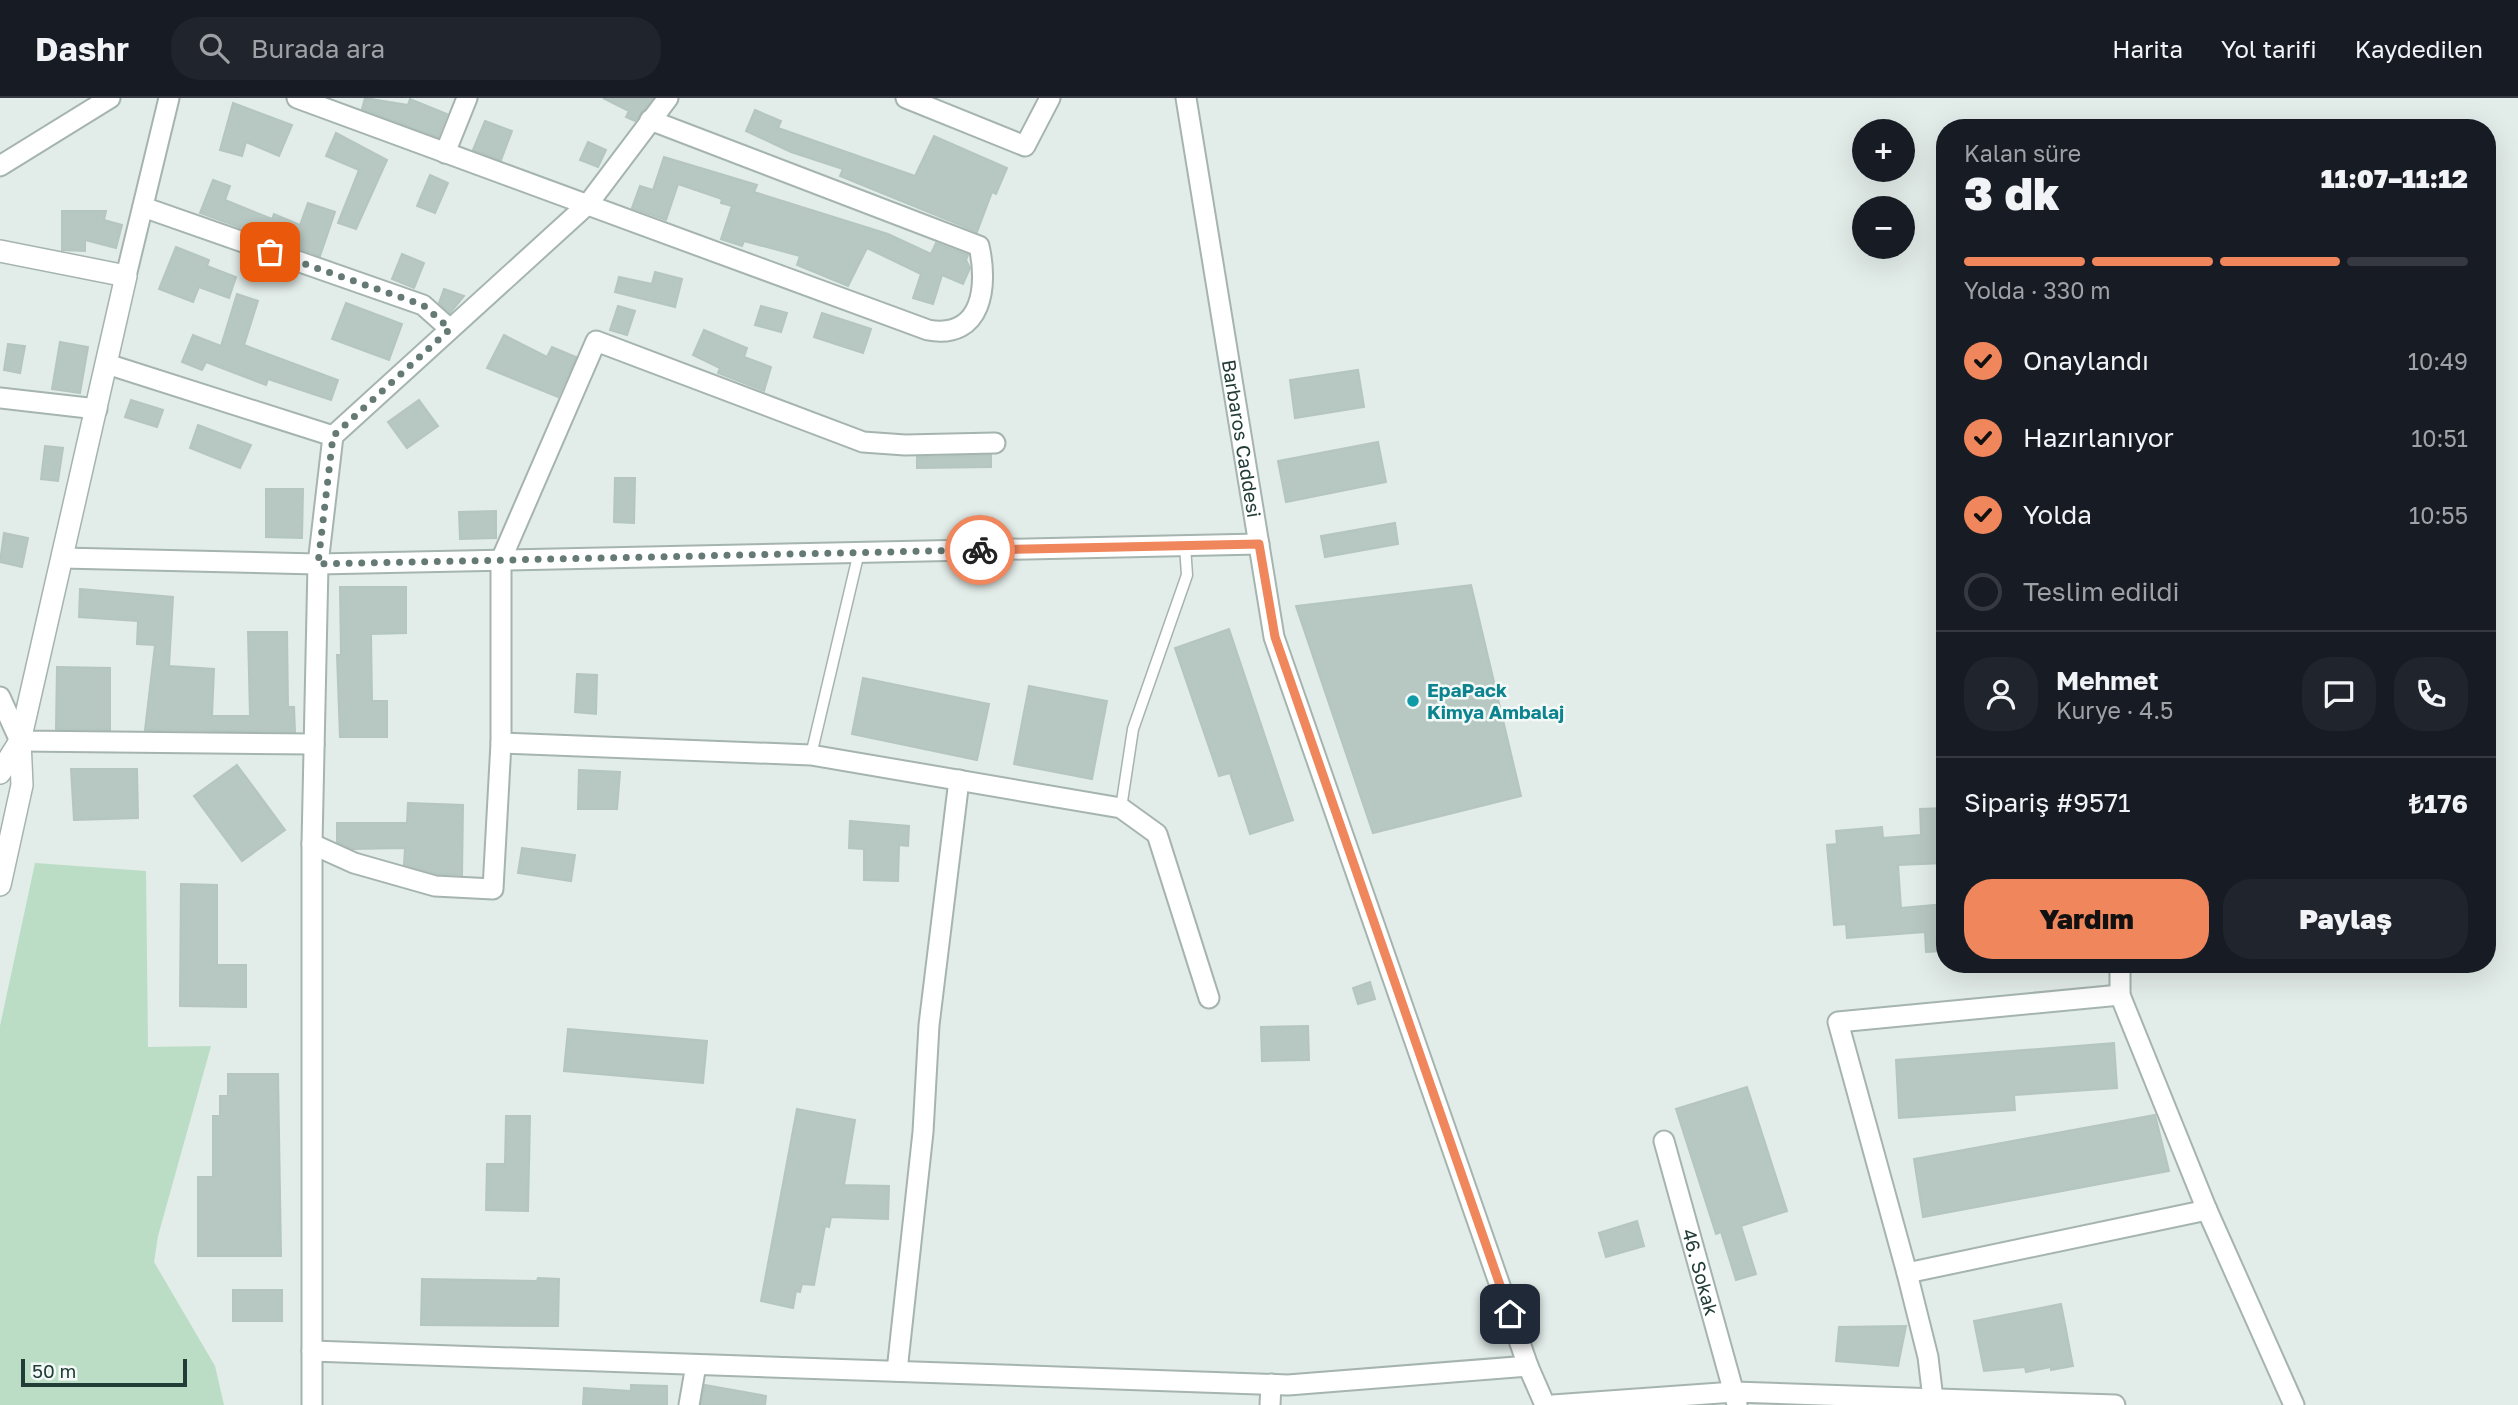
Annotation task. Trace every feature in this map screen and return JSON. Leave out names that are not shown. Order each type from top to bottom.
[{"type":"street","points":[[0,166],[110,98]]},
{"type":"street","points":[[1,876],[22,785],[20,741],[169,98]]},
{"type":"street","points":[[297,98],[339,106],[445,153],[928,330],[953,330],[963,324],[977,307],[985,284],[979,246],[650,120]]},
{"type":"street","points":[[445,153],[467,98]]},
{"type":"street","points":[[312,1405],[314,744],[318,564],[333,436],[588,204],[667,98]]},
{"type":"street","points":[[906,98],[1025,146],[1050,98]]},
{"type":"street","name":"Barbaros Caddesi","points":[[1186,98],[1275,637],[1528,1366],[1545,1405]]},
{"type":"street","points":[[143,207],[423,305],[450,329]]},
{"type":"street","points":[[0,251],[127,276]]},
{"type":"street","points":[[312,844],[354,863],[435,886],[493,889],[501,743],[501,560],[596,341],[863,442],[905,445],[995,443]]},
{"type":"street","points":[[107,363],[333,436]]},
{"type":"street","points":[[0,398],[97,409]]},
{"type":"street","points":[[63,558],[318,564],[1259,544]]},
{"type":"street","points":[[0,697],[20,741]]},
{"type":"street","points":[[20,741],[314,744]]},
{"type":"street","points":[[0,773],[20,741]]},
{"type":"street","points":[[501,743],[811,755],[1121,808],[1157,834],[1209,998]]},
{"type":"street","points":[[897,1371],[923,1132],[929,1025],[959,780]]},
{"type":"street","points":[[2120,973],[2120,995],[2207,1210],[2294,1405]]},
{"type":"street","points":[[1933,1399],[1928,1357],[1907,1273],[1838,1022],[2120,995]]},
{"type":"street","name":"46. Sokak","points":[[1664,1141],[1736,1399]]},
{"type":"street","points":[[1907,1273],[2207,1210]]},
{"type":"street","points":[[312,1351],[1271,1384],[1528,1366]]},
{"type":"street","points":[[689,1405],[696,1365]]},
{"type":"street","points":[[1270,1405],[1271,1384]]},
{"type":"street","points":[[1553,1405],[1736,1399],[1933,1399],[2115,1405]]},
{"type":"lane","points":[[1121,808],[1133,729],[1187,575],[1185,546]]},
{"type":"lane","points":[[811,755],[859,552]]},
{"type":"green space","points":[[35,863],[146,871],[148,1047],[211,1046],[158,1236],[154,1262],[215,1366],[224,1405],[0,1405],[0,1026]]},
{"type":"building","points":[[365,98],[408,105],[410,99],[447,114],[438,137],[362,109]]},
{"type":"building","points":[[603,98],[653,98],[635,121],[626,117],[629,111]]},
{"type":"building","points":[[233,103],[292,125],[279,156],[246,142],[242,156],[220,150]]},
{"type":"building","points":[[755,110],[781,121],[778,128],[915,176],[934,136],[1007,168],[996,194],[992,192],[977,232],[840,176],[843,169],[791,152],[746,131]]},
{"type":"building","points":[[485,121],[512,131],[501,160],[473,150]]},
{"type":"building","points":[[336,133],[387,160],[356,229],[338,223],[359,170],[326,156]]},
{"type":"building","points":[[588,142],[606,150],[598,167],[580,160]]},
{"type":"building","points":[[664,157],[757,185],[754,192],[888,234],[931,254],[936,243],[968,255],[966,260],[970,268],[963,284],[942,275],[933,304],[913,298],[921,274],[867,248],[848,286],[797,265],[800,256],[744,241],[742,246],[721,239],[732,206],[721,203],[722,199],[678,184],[666,220],[632,208],[640,186],[653,190]]},
{"type":"building","points":[[430,175],[448,183],[435,213],[417,206]]},
{"type":"building","points":[[213,180],[230,186],[225,200],[272,219],[274,214],[300,225],[308,203],[335,212],[320,256],[200,213]]},
{"type":"building","points":[[62,211],[106,211],[104,220],[122,225],[116,248],[85,240],[85,251],[62,250]]},
{"type":"building","points":[[176,247],[209,260],[207,266],[236,277],[229,298],[199,287],[193,302],[159,289]]},
{"type":"building","points":[[402,254],[424,263],[414,288],[392,279]]},
{"type":"building","points":[[655,272],[682,279],[675,307],[615,292],[619,277],[652,284]]},
{"type":"building","points":[[444,289],[464,296],[450,313],[439,303]]},
{"type":"building","points":[[237,294],[258,301],[244,345],[338,380],[331,400],[268,379],[266,385],[206,362],[202,370],[182,362],[193,335],[221,346]]},
{"type":"building","points":[[346,303],[402,324],[389,360],[332,339]]},
{"type":"building","points":[[618,306],[635,311],[627,335],[610,330]]},
{"type":"building","points":[[761,306],[787,313],[781,332],[755,325]]},
{"type":"building","points":[[822,313],[871,329],[863,353],[814,337]]},
{"type":"building","points":[[704,330],[747,348],[744,357],[771,367],[764,391],[718,373],[720,368],[693,355]]},
{"type":"building","points":[[504,335],[547,357],[552,347],[576,357],[558,397],[487,368]]},
{"type":"building","points":[[60,342],[88,347],[80,393],[52,389]]},
{"type":"building","points":[[8,344],[25,346],[20,373],[4,370]]},
{"type":"building","points":[[1358,370],[1364,407],[1295,418],[1290,380]]},
{"type":"building","points":[[131,400],[163,410],[157,427],[125,417]]},
{"type":"building","points":[[419,400],[438,426],[407,448],[388,422]]},
{"type":"building","points":[[198,425],[251,445],[240,468],[190,448]]},
{"type":"building","points":[[1378,442],[1386,482],[1286,502],[1278,461]]},
{"type":"building","points":[[45,446],[63,448],[58,481],[41,479]]},
{"type":"building","points":[[991,455],[991,467],[917,468],[917,457]]},
{"type":"building","points":[[615,478],[635,478],[634,523],[614,522]]},
{"type":"building","points":[[266,489],[303,489],[302,538],[266,537]]},
{"type":"building","points":[[496,511],[496,538],[460,539],[459,512]]},
{"type":"building","points":[[1395,523],[1398,544],[1325,557],[1321,536]]},
{"type":"building","points":[[4,533],[28,538],[22,567],[0,562]]},
{"type":"building","name":"EpaPack Kimya Ambalaj","points":[[1471,585],[1521,796],[1373,833],[1296,606]]},
{"type":"building","points":[[340,587],[406,587],[406,633],[371,634],[372,701],[387,701],[387,737],[340,737],[337,655],[341,655]]},
{"type":"building","points":[[80,589],[173,597],[169,666],[214,669],[212,716],[250,716],[248,632],[287,632],[288,707],[294,707],[295,732],[145,730],[155,645],[137,644],[138,621],[79,617]]},
{"type":"building","points":[[1229,629],[1293,820],[1250,834],[1230,773],[1219,776],[1175,648]]},
{"type":"building","points":[[57,667],[110,668],[110,730],[56,729]]},
{"type":"building","points":[[577,674],[597,675],[596,714],[575,712]]},
{"type":"building","points":[[863,678],[989,704],[977,760],[852,734]]},
{"type":"building","points":[[1029,686],[1107,701],[1092,779],[1014,764]]},
{"type":"building","points":[[237,765],[285,830],[242,861],[194,796]]},
{"type":"building","points":[[71,769],[137,769],[138,818],[74,820]]},
{"type":"building","points":[[579,770],[620,772],[617,809],[578,809]]},
{"type":"building","points":[[408,803],[463,805],[462,875],[437,874],[404,865],[405,848],[352,849],[337,842],[337,823],[407,823]]},
{"type":"building","points":[[1936,808],[1936,863],[1898,865],[1901,908],[1936,905],[1936,951],[1926,952],[1925,932],[1847,938],[1846,924],[1834,925],[1827,845],[1837,844],[1836,831],[1882,827],[1883,838],[1921,835],[1920,809]]},
{"type":"building","points":[[850,821],[909,826],[908,846],[899,845],[898,881],[864,880],[864,849],[849,848]]},
{"type":"building","points":[[522,848],[575,855],[571,881],[518,873]]},
{"type":"building","points":[[181,884],[217,885],[217,965],[246,965],[246,1007],[180,1006]]},
{"type":"building","points":[[1370,982],[1375,999],[1358,1004],[1353,988]]},
{"type":"building","points":[[1308,1026],[1309,1060],[1262,1061],[1261,1027]]},
{"type":"building","points":[[568,1029],[707,1041],[703,1083],[564,1071]]},
{"type":"building","points":[[2114,1043],[2117,1088],[2014,1095],[2015,1110],[1899,1118],[1896,1060]]},
{"type":"building","points":[[228,1074],[278,1074],[281,1256],[198,1256],[198,1177],[213,1177],[213,1116],[220,1116],[220,1096],[228,1096]]},
{"type":"building","points":[[1747,1087],[1787,1211],[1741,1226],[1756,1274],[1736,1280],[1721,1232],[1716,1234],[1676,1109]]},
{"type":"building","points":[[797,1109],[855,1120],[844,1185],[889,1186],[888,1219],[831,1217],[829,1227],[825,1226],[814,1285],[802,1284],[800,1292],[796,1291],[793,1308],[761,1301]]},
{"type":"building","points":[[2155,1115],[2169,1171],[1923,1217],[1914,1159]]},
{"type":"building","points":[[506,1116],[530,1116],[528,1211],[486,1210],[487,1164],[505,1164]]},
{"type":"building","points":[[1637,1221],[1644,1246],[1606,1257],[1599,1233]]},
{"type":"building","points":[[538,1278],[559,1279],[558,1326],[421,1325],[422,1279],[537,1281]]},
{"type":"building","points":[[233,1290],[282,1290],[282,1321],[233,1321]]},
{"type":"building","points":[[2061,1304],[2073,1366],[2026,1372],[2025,1367],[1984,1371],[1974,1321]]},
{"type":"building","points":[[1906,1326],[1898,1366],[1836,1361],[1839,1327]]},
{"type":"building","points":[[631,1385],[667,1386],[667,1405],[583,1405],[584,1388],[631,1391]]},
{"type":"building","points":[[705,1385],[766,1396],[765,1405],[701,1405]]},
{"type":"way so far","points":[[270,252],[423,305],[450,329],[333,436],[318,564],[980,550]]},
{"type":"place","name":"EpaPack Kimya Ambalaj","points":[[1413,701]]},
{"type":"route","points":[[980,550],[1259,544],[1275,637],[1510,1314]]}]
